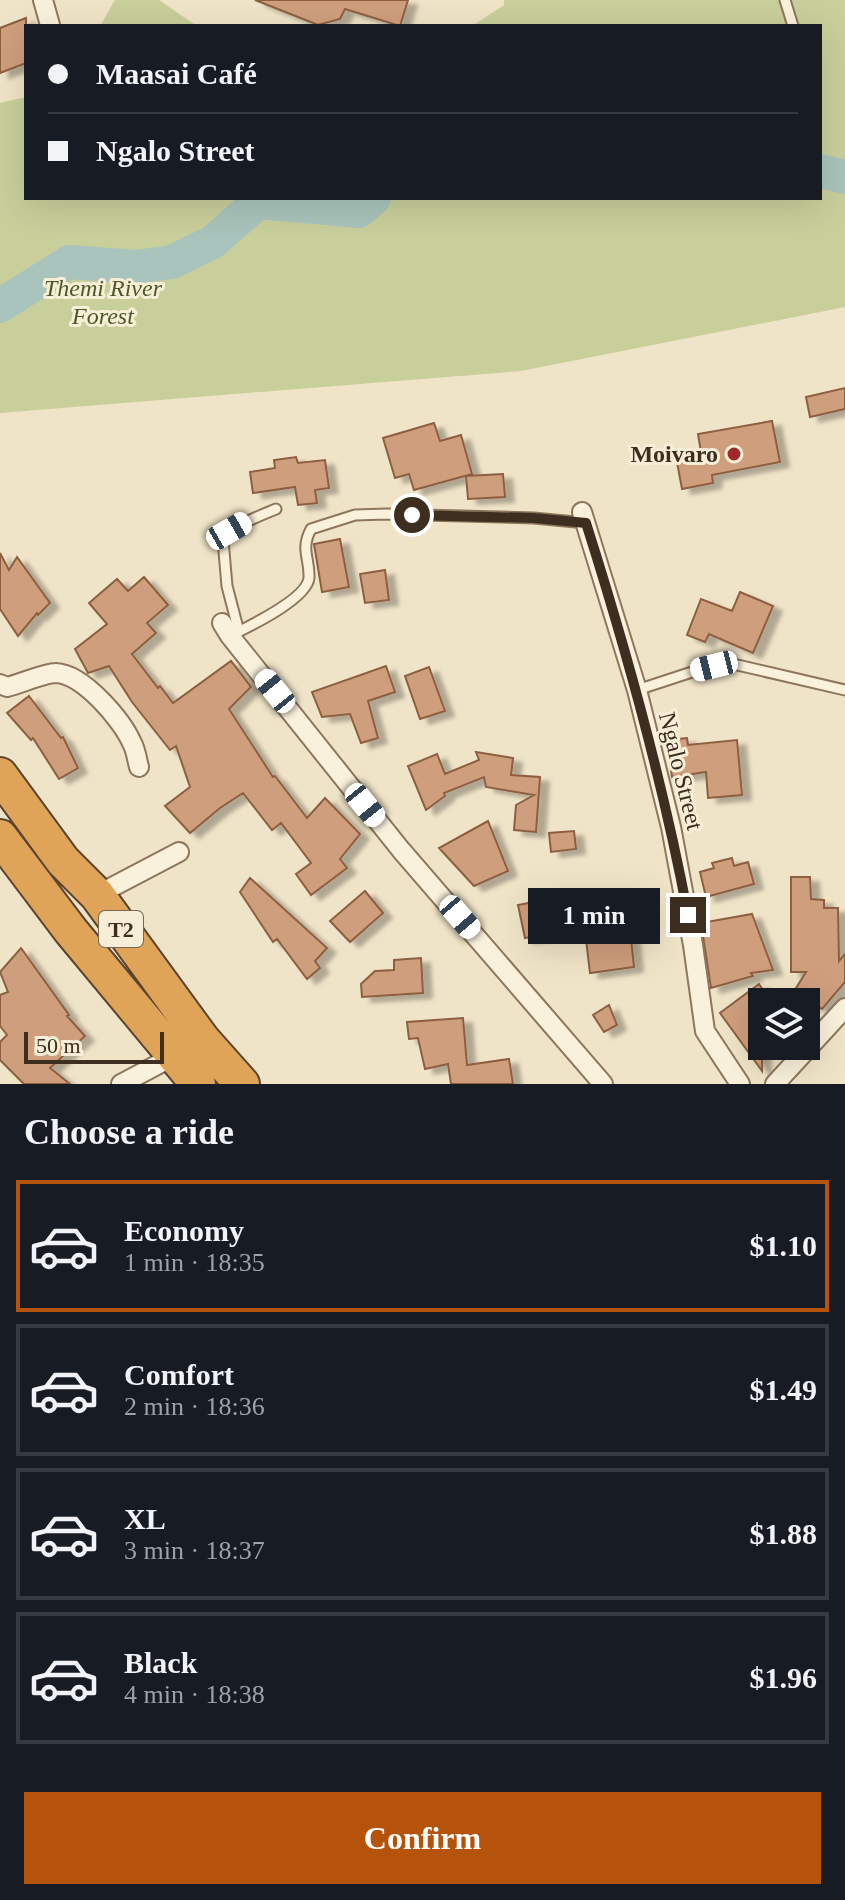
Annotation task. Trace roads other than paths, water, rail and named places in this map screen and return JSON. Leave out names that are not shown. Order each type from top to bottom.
[{"type":"highway","name":"T2","points":[[0,775],[63,861],[97,895],[202,1039],[242,1084]]},
{"type":"highway","name":"T2","points":[[0,837],[71,931],[198,1084]]},
{"type":"street","points":[[43,0],[50,24]]},
{"type":"street","name":"Ngalo Street","points":[[584,518],[637,690],[671,827],[705,1031],[740,1084]]},
{"type":"street","points":[[230,630],[401,850],[603,1084]]},
{"type":"street","points":[[0,684],[7,687],[55,673],[76,680],[115,717],[132,743],[139,767]]},
{"type":"street","points":[[97,895],[179,852]]},
{"type":"street","points":[[775,1084],[845,1008]]},
{"type":"street","points":[[121,1084],[174,1056]]},
{"type":"lane","points":[[785,0],[792,24]]},
{"type":"lane","points":[[276,509],[229,531],[223,540],[230,630],[293,600],[309,579],[304,546],[311,529],[355,515],[584,518]]},
{"type":"lane","points":[[637,690],[692,672],[733,664],[845,690]]},
{"type":"waterway","points":[[822,171],[845,177]]},
{"type":"waterway","points":[[0,306],[69,262],[136,267],[172,262],[213,242],[258,202],[359,211],[372,200]]},
{"type":"place","name":"Moivaro","points":[[734,454]]},
{"type":"park label","name":"Themi River Forest","points":[[103,302]]}]
